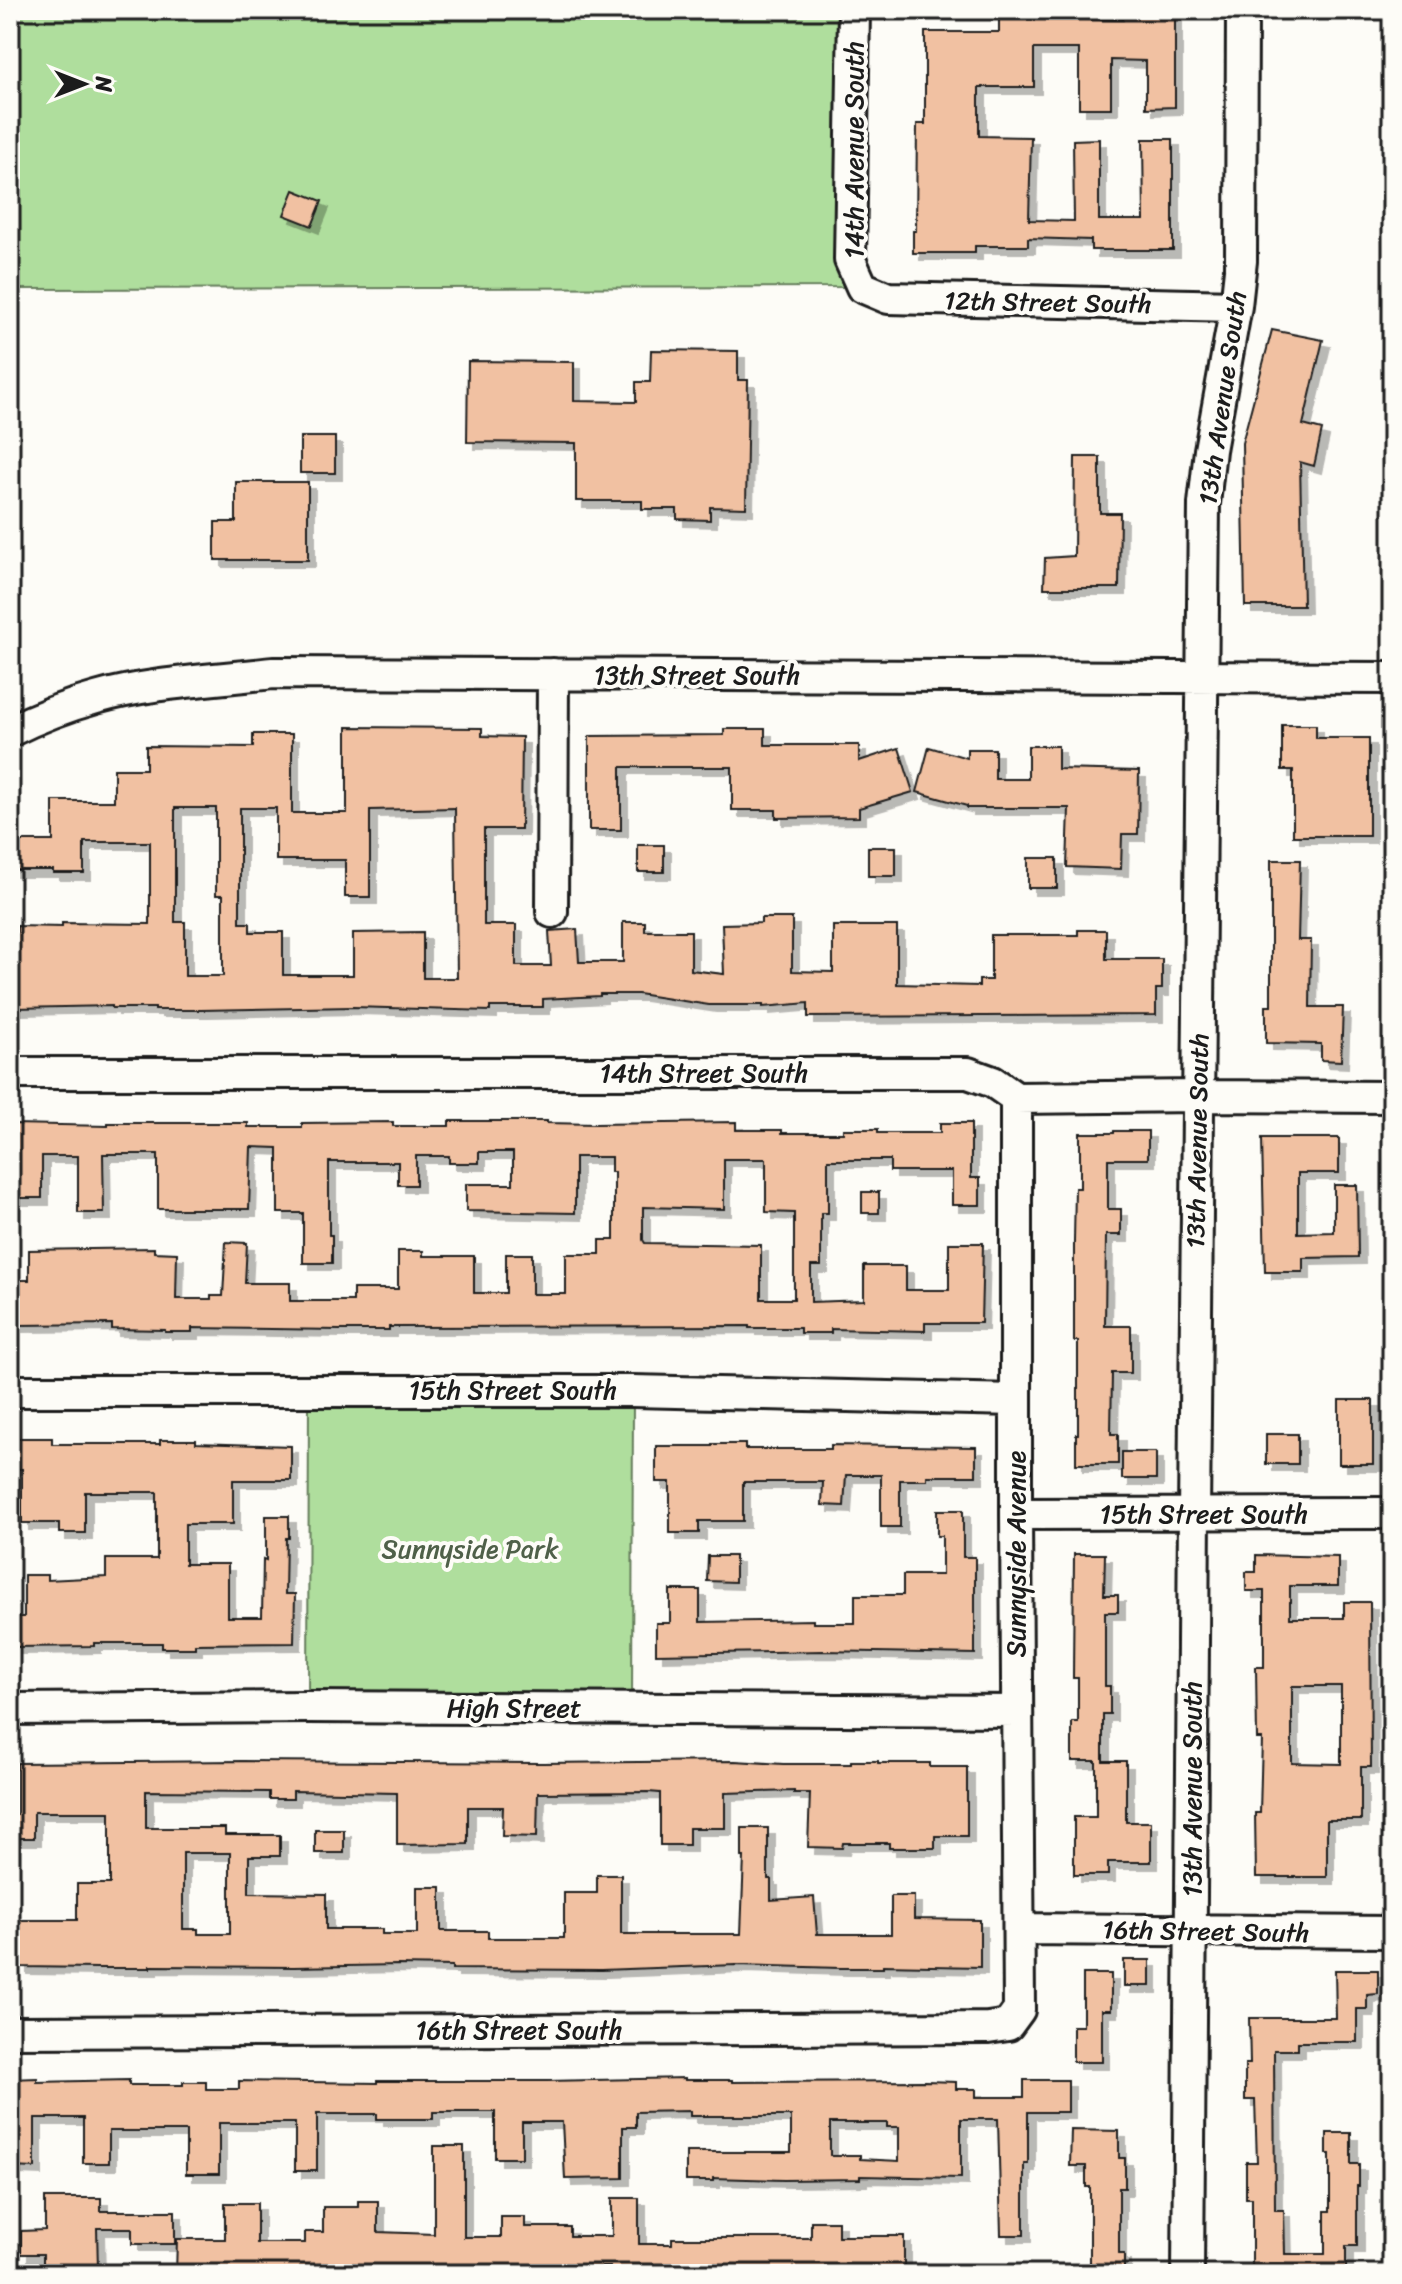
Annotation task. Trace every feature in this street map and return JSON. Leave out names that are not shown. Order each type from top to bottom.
[{"type":"street","name":"14th Avenue South","points":[[854,10],[850,260],[862,287]]},
{"type":"street","name":"13th Avenue South","points":[[1188,2274],[1204,504],[1241,261],[1242,10]]},
{"type":"street","name":"12th Street South","points":[[862,287],[888,298],[1236,306]]},
{"type":"street","name":"13th Street South","points":[[10,731],[42,716],[98,698],[175,684],[273,673],[1392,678]]},
{"type":"street","points":[[552,912],[553,674]]},
{"type":"street","name":"14th Street South","points":[[10,1073],[968,1073],[993,1082],[1016,1098]]},
{"type":"street","points":[[1016,1098],[1392,1097]]},
{"type":"street","name":"Sunnyside Avenue","points":[[1016,1098],[1019,2010]]},
{"type":"street","name":"15th Street South","points":[[10,1391],[633,1391],[1015,1400]]},
{"type":"street","name":"15th Street South","points":[[1016,1514],[1392,1513]]},
{"type":"street","name":"High Street","points":[[10,1709],[308,1707],[1017,1711]]},
{"type":"street","name":"16th Street South","points":[[1019,1929],[1392,1932]]},
{"type":"street","name":"16th Street South","points":[[10,2032],[988,2028],[1008,2025],[1019,2010]]},
{"type":"green space","points":[[10,10],[854,10],[862,287],[10,289]]},
{"type":"green space","name":"Sunnyside Park","points":[[309,1390],[633,1391],[632,1708],[308,1707]]},
{"type":"building","points":[[1123,10],[1175,10],[1175,107],[1146,108],[1146,61],[1111,60],[1111,108],[1079,108],[1079,49],[1034,49],[1034,87],[979,87],[979,136],[1031,137],[1029,220],[1074,221],[1073,140],[1099,139],[1099,220],[1144,220],[1143,139],[1173,139],[1173,250],[1091,250],[1091,240],[1028,238],[1028,246],[975,246],[975,253],[913,253],[917,124],[925,124],[925,32],[999,32],[999,17],[1123,20]]},
{"type":"building","points":[[294,190],[322,201],[312,226],[284,215]]},
{"type":"building","points":[[1272,330],[1323,340],[1303,425],[1322,430],[1314,466],[1300,462],[1303,606],[1245,606],[1242,443]]},
{"type":"building","points":[[651,350],[738,351],[738,380],[748,380],[746,508],[710,507],[710,520],[677,519],[677,509],[642,509],[642,501],[576,501],[576,443],[467,442],[468,361],[574,362],[574,401],[636,402],[636,382],[650,382]]},
{"type":"building","points":[[300,437],[335,437],[335,473],[300,473]]},
{"type":"building","points":[[1075,457],[1100,457],[1100,513],[1120,513],[1119,588],[1044,588],[1045,558],[1074,556]]},
{"type":"building","points":[[236,482],[308,482],[308,560],[215,560],[215,522],[236,522]]},
{"type":"building","points":[[1282,725],[1316,725],[1316,738],[1369,738],[1369,836],[1293,836],[1293,770],[1282,770]]},
{"type":"building","points":[[347,727],[482,728],[482,736],[522,737],[521,829],[484,829],[484,925],[516,925],[516,966],[551,966],[549,931],[577,929],[579,962],[623,962],[623,922],[645,922],[645,931],[691,931],[691,970],[724,974],[722,924],[761,923],[761,918],[792,918],[792,971],[833,972],[833,926],[897,926],[897,984],[979,986],[979,980],[991,980],[991,935],[1078,935],[1078,930],[1106,930],[1106,959],[1162,959],[1162,989],[1156,989],[1156,1015],[808,1017],[808,1003],[763,1007],[709,1005],[638,994],[543,999],[543,1007],[490,1007],[490,1011],[353,1007],[201,1010],[112,1006],[15,1008],[17,926],[150,924],[150,842],[84,842],[84,873],[10,870],[10,841],[53,841],[53,801],[114,801],[114,769],[146,769],[146,746],[253,747],[253,734],[292,734],[292,813],[347,813]],"holes":[[[175,808],[216,808],[216,895],[223,895],[223,976],[185,976],[185,922],[175,922]],[[240,808],[276,808],[276,860],[345,860],[345,897],[370,897],[370,810],[455,808],[457,978],[423,978],[423,932],[353,933],[353,975],[283,975],[283,932],[250,932],[250,923],[240,923]]]},
{"type":"building","points":[[724,729],[765,729],[765,745],[859,745],[859,761],[899,748],[913,792],[859,808],[859,817],[776,818],[776,810],[732,810],[732,767],[621,767],[621,830],[589,830],[589,736],[724,735]]},
{"type":"building","points":[[1028,746],[1058,746],[1058,769],[1139,771],[1138,834],[1122,834],[1121,869],[1067,867],[1069,808],[967,808],[917,792],[929,747],[967,758],[967,749],[995,749],[995,779],[1028,779]]},
{"type":"building","points":[[638,845],[664,845],[664,872],[638,872]]},
{"type":"building","points":[[868,847],[896,847],[896,876],[868,876]]},
{"type":"building","points":[[1028,858],[1057,858],[1057,888],[1028,888]]},
{"type":"building","points":[[1271,860],[1300,860],[1298,940],[1311,940],[1310,1007],[1343,1007],[1341,1061],[1321,1060],[1321,1044],[1266,1043],[1266,1006],[1271,1006]]},
{"type":"building","points":[[449,1121],[595,1124],[736,1122],[736,1130],[782,1130],[782,1133],[843,1133],[843,1129],[878,1129],[878,1133],[940,1133],[940,1123],[971,1123],[971,1178],[980,1178],[980,1205],[952,1205],[952,1171],[890,1171],[890,1160],[828,1160],[828,1213],[821,1213],[821,1266],[811,1266],[811,1302],[864,1300],[864,1266],[906,1266],[906,1290],[949,1290],[949,1243],[983,1243],[981,1323],[925,1323],[925,1331],[831,1329],[831,1333],[800,1333],[800,1328],[749,1326],[389,1327],[389,1330],[192,1328],[192,1332],[165,1332],[112,1329],[112,1324],[16,1325],[16,1280],[29,1280],[29,1250],[154,1248],[154,1252],[177,1253],[176,1299],[211,1299],[211,1296],[223,1296],[226,1242],[247,1243],[245,1283],[290,1283],[290,1301],[353,1301],[353,1289],[398,1289],[398,1251],[423,1251],[423,1256],[474,1256],[474,1293],[506,1293],[506,1254],[532,1254],[532,1294],[566,1294],[566,1254],[600,1254],[600,1240],[614,1240],[614,1172],[611,1172],[611,1157],[575,1157],[575,1213],[466,1211],[466,1184],[513,1184],[513,1152],[479,1152],[479,1163],[449,1163],[449,1156],[416,1156],[416,1185],[398,1185],[398,1162],[329,1162],[332,1263],[303,1263],[303,1213],[278,1213],[278,1148],[251,1147],[249,1209],[158,1209],[158,1154],[103,1154],[104,1213],[78,1213],[78,1156],[42,1156],[42,1198],[14,1198],[13,1124],[108,1126],[108,1123],[248,1123],[248,1127],[302,1127],[302,1123],[393,1122],[393,1126],[449,1126]],"holes":[[[724,1159],[766,1159],[766,1212],[794,1213],[794,1299],[761,1299],[761,1245],[645,1243],[643,1207],[724,1209]]]},
{"type":"building","points":[[1148,1131],[1148,1159],[1108,1159],[1108,1209],[1121,1209],[1121,1235],[1106,1235],[1105,1326],[1131,1326],[1131,1373],[1112,1373],[1111,1434],[1118,1434],[1118,1464],[1076,1464],[1078,1341],[1074,1341],[1074,1241],[1075,1188],[1080,1188],[1080,1133]]},
{"type":"building","points":[[1262,1138],[1339,1138],[1339,1173],[1298,1173],[1298,1233],[1334,1232],[1334,1185],[1357,1185],[1358,1257],[1303,1258],[1303,1272],[1265,1272]]},
{"type":"building","points":[[862,1192],[879,1192],[879,1213],[862,1213]]},
{"type":"building","points":[[1339,1400],[1373,1400],[1373,1464],[1339,1464]]},
{"type":"building","points":[[1266,1434],[1298,1434],[1298,1464],[1266,1464]]},
{"type":"building","points":[[11,1438],[52,1438],[52,1444],[160,1444],[160,1440],[196,1440],[196,1443],[291,1446],[291,1480],[233,1480],[233,1524],[185,1524],[185,1564],[228,1564],[228,1617],[262,1617],[266,1516],[289,1516],[285,1594],[295,1594],[294,1643],[195,1644],[195,1648],[162,1648],[162,1643],[14,1647],[14,1617],[24,1617],[24,1575],[47,1575],[47,1580],[106,1577],[106,1559],[157,1559],[157,1492],[85,1492],[85,1533],[59,1533],[59,1523],[22,1523],[22,1469],[11,1469]]},
{"type":"building","points":[[745,1444],[745,1449],[831,1449],[831,1445],[976,1447],[976,1476],[927,1476],[927,1480],[900,1480],[900,1527],[881,1527],[881,1475],[846,1475],[844,1506],[822,1505],[823,1482],[743,1482],[743,1521],[699,1521],[699,1533],[670,1533],[670,1482],[656,1482],[656,1446]]},
{"type":"building","points":[[1122,1452],[1156,1452],[1156,1479],[1122,1479]]},
{"type":"building","points":[[937,1510],[963,1510],[963,1557],[975,1557],[975,1654],[824,1651],[656,1654],[656,1623],[670,1623],[670,1590],[700,1590],[700,1622],[813,1620],[813,1623],[855,1623],[855,1595],[903,1595],[903,1575],[942,1575],[942,1536],[937,1536]]},
{"type":"building","points":[[1074,1554],[1105,1554],[1104,1595],[1118,1595],[1118,1612],[1105,1612],[1105,1686],[1110,1686],[1110,1714],[1103,1714],[1103,1761],[1126,1761],[1126,1822],[1151,1822],[1151,1862],[1108,1862],[1108,1875],[1074,1875],[1074,1817],[1096,1817],[1096,1761],[1072,1761],[1072,1722],[1078,1722],[1078,1678],[1073,1678]]},
{"type":"building","points":[[1256,1555],[1338,1557],[1338,1586],[1290,1586],[1290,1618],[1344,1618],[1344,1602],[1370,1602],[1371,1767],[1361,1767],[1361,1820],[1327,1820],[1327,1877],[1256,1877],[1255,1813],[1260,1813],[1262,1739],[1257,1739],[1256,1667],[1264,1667],[1264,1591],[1246,1591],[1246,1572],[1256,1572]],"holes":[[[1292,1686],[1341,1686],[1341,1764],[1292,1763]]]},
{"type":"building","points":[[708,1556],[735,1556],[735,1582],[707,1581]]},
{"type":"building","points":[[735,1761],[851,1764],[851,1761],[878,1761],[930,1763],[930,1767],[967,1767],[967,1836],[935,1836],[935,1848],[889,1848],[889,1843],[843,1843],[842,1848],[808,1847],[810,1793],[794,1791],[725,1793],[725,1828],[689,1828],[689,1845],[660,1845],[660,1793],[648,1792],[538,1793],[537,1837],[502,1836],[503,1807],[468,1807],[468,1844],[397,1845],[397,1793],[293,1791],[293,1799],[269,1799],[269,1792],[146,1791],[146,1828],[225,1828],[225,1835],[280,1835],[280,1856],[249,1856],[249,1893],[326,1894],[326,1929],[382,1929],[382,1934],[417,1934],[417,1887],[441,1887],[441,1931],[488,1931],[488,1938],[564,1938],[564,1893],[597,1893],[597,1875],[621,1875],[621,1934],[741,1934],[742,1828],[768,1828],[771,1900],[814,1897],[817,1934],[891,1934],[891,1896],[914,1896],[914,1919],[980,1920],[980,1967],[736,1965],[601,1970],[452,1969],[452,1966],[398,1965],[20,1967],[20,1947],[10,1947],[10,1920],[77,1920],[77,1884],[110,1884],[110,1812],[34,1812],[34,1838],[11,1838],[11,1815],[17,1815],[17,1763]],"holes":[[[183,1853],[230,1853],[230,1934],[198,1934],[198,1929],[183,1929]]]},
{"type":"building","points":[[315,1830],[344,1830],[344,1853],[315,1853]]},
{"type":"building","points":[[1124,1960],[1150,1960],[1150,1986],[1124,1986]]},
{"type":"building","points":[[1335,1970],[1378,1970],[1378,1994],[1367,1995],[1367,2009],[1357,2009],[1357,2042],[1298,2042],[1298,2050],[1274,2050],[1275,2210],[1284,2210],[1285,2254],[1325,2254],[1325,2211],[1330,2211],[1327,2133],[1351,2133],[1351,2164],[1359,2164],[1357,2246],[1346,2246],[1346,2274],[1252,2274],[1252,2198],[1246,2198],[1246,2162],[1257,2162],[1255,2100],[1245,2100],[1245,2064],[1250,2064],[1249,2018],[1336,2018]]},
{"type":"building","points":[[1083,1974],[1111,1974],[1111,2010],[1102,2010],[1102,2062],[1073,2062],[1073,2026],[1083,2026]]},
{"type":"building","points":[[37,2078],[37,2082],[129,2080],[129,2085],[206,2082],[206,2089],[239,2089],[239,2081],[377,2083],[685,2078],[732,2082],[925,2081],[956,2082],[956,2089],[976,2089],[976,2097],[1024,2097],[1024,2080],[1068,2080],[1068,2112],[1028,2112],[1024,2235],[1001,2235],[998,2119],[961,2119],[961,2178],[860,2176],[860,2179],[713,2178],[713,2181],[686,2181],[686,2152],[791,2152],[791,2116],[690,2116],[690,2111],[636,2112],[636,2127],[623,2127],[623,2178],[565,2179],[562,2122],[522,2122],[522,2158],[495,2158],[495,2112],[433,2112],[433,2119],[377,2119],[377,2114],[317,2114],[317,2171],[295,2171],[295,2123],[219,2123],[219,2174],[186,2174],[186,2131],[109,2131],[109,2163],[83,2163],[83,2118],[35,2118],[35,2168],[10,2167],[10,2079]],"holes":[[[830,2123],[887,2123],[887,2127],[899,2127],[899,2161],[860,2159],[860,2155],[830,2155]]]},
{"type":"building","points":[[1071,2130],[1119,2131],[1119,2158],[1125,2158],[1125,2188],[1119,2188],[1119,2254],[1124,2254],[1124,2274],[1090,2274],[1090,2187],[1086,2187],[1086,2166],[1070,2166]]},
{"type":"building","points":[[434,2146],[464,2146],[464,2237],[501,2237],[501,2217],[525,2217],[525,2227],[570,2227],[570,2236],[612,2236],[612,2198],[639,2198],[639,2244],[672,2244],[672,2238],[811,2238],[811,2221],[838,2221],[838,2236],[904,2236],[904,2274],[695,2269],[695,2274],[610,2274],[610,2267],[554,2267],[554,2274],[408,2274],[408,2270],[341,2270],[341,2274],[176,2274],[177,2239],[225,2239],[225,2203],[257,2203],[257,2243],[305,2243],[305,2232],[323,2232],[323,2207],[358,2207],[358,2201],[378,2201],[378,2232],[434,2234]]},
{"type":"building","points":[[45,2198],[101,2198],[101,2211],[175,2211],[175,2244],[132,2244],[132,2228],[97,2228],[98,2269],[43,2270],[43,2254],[21,2254],[21,2231],[45,2230]]}]
